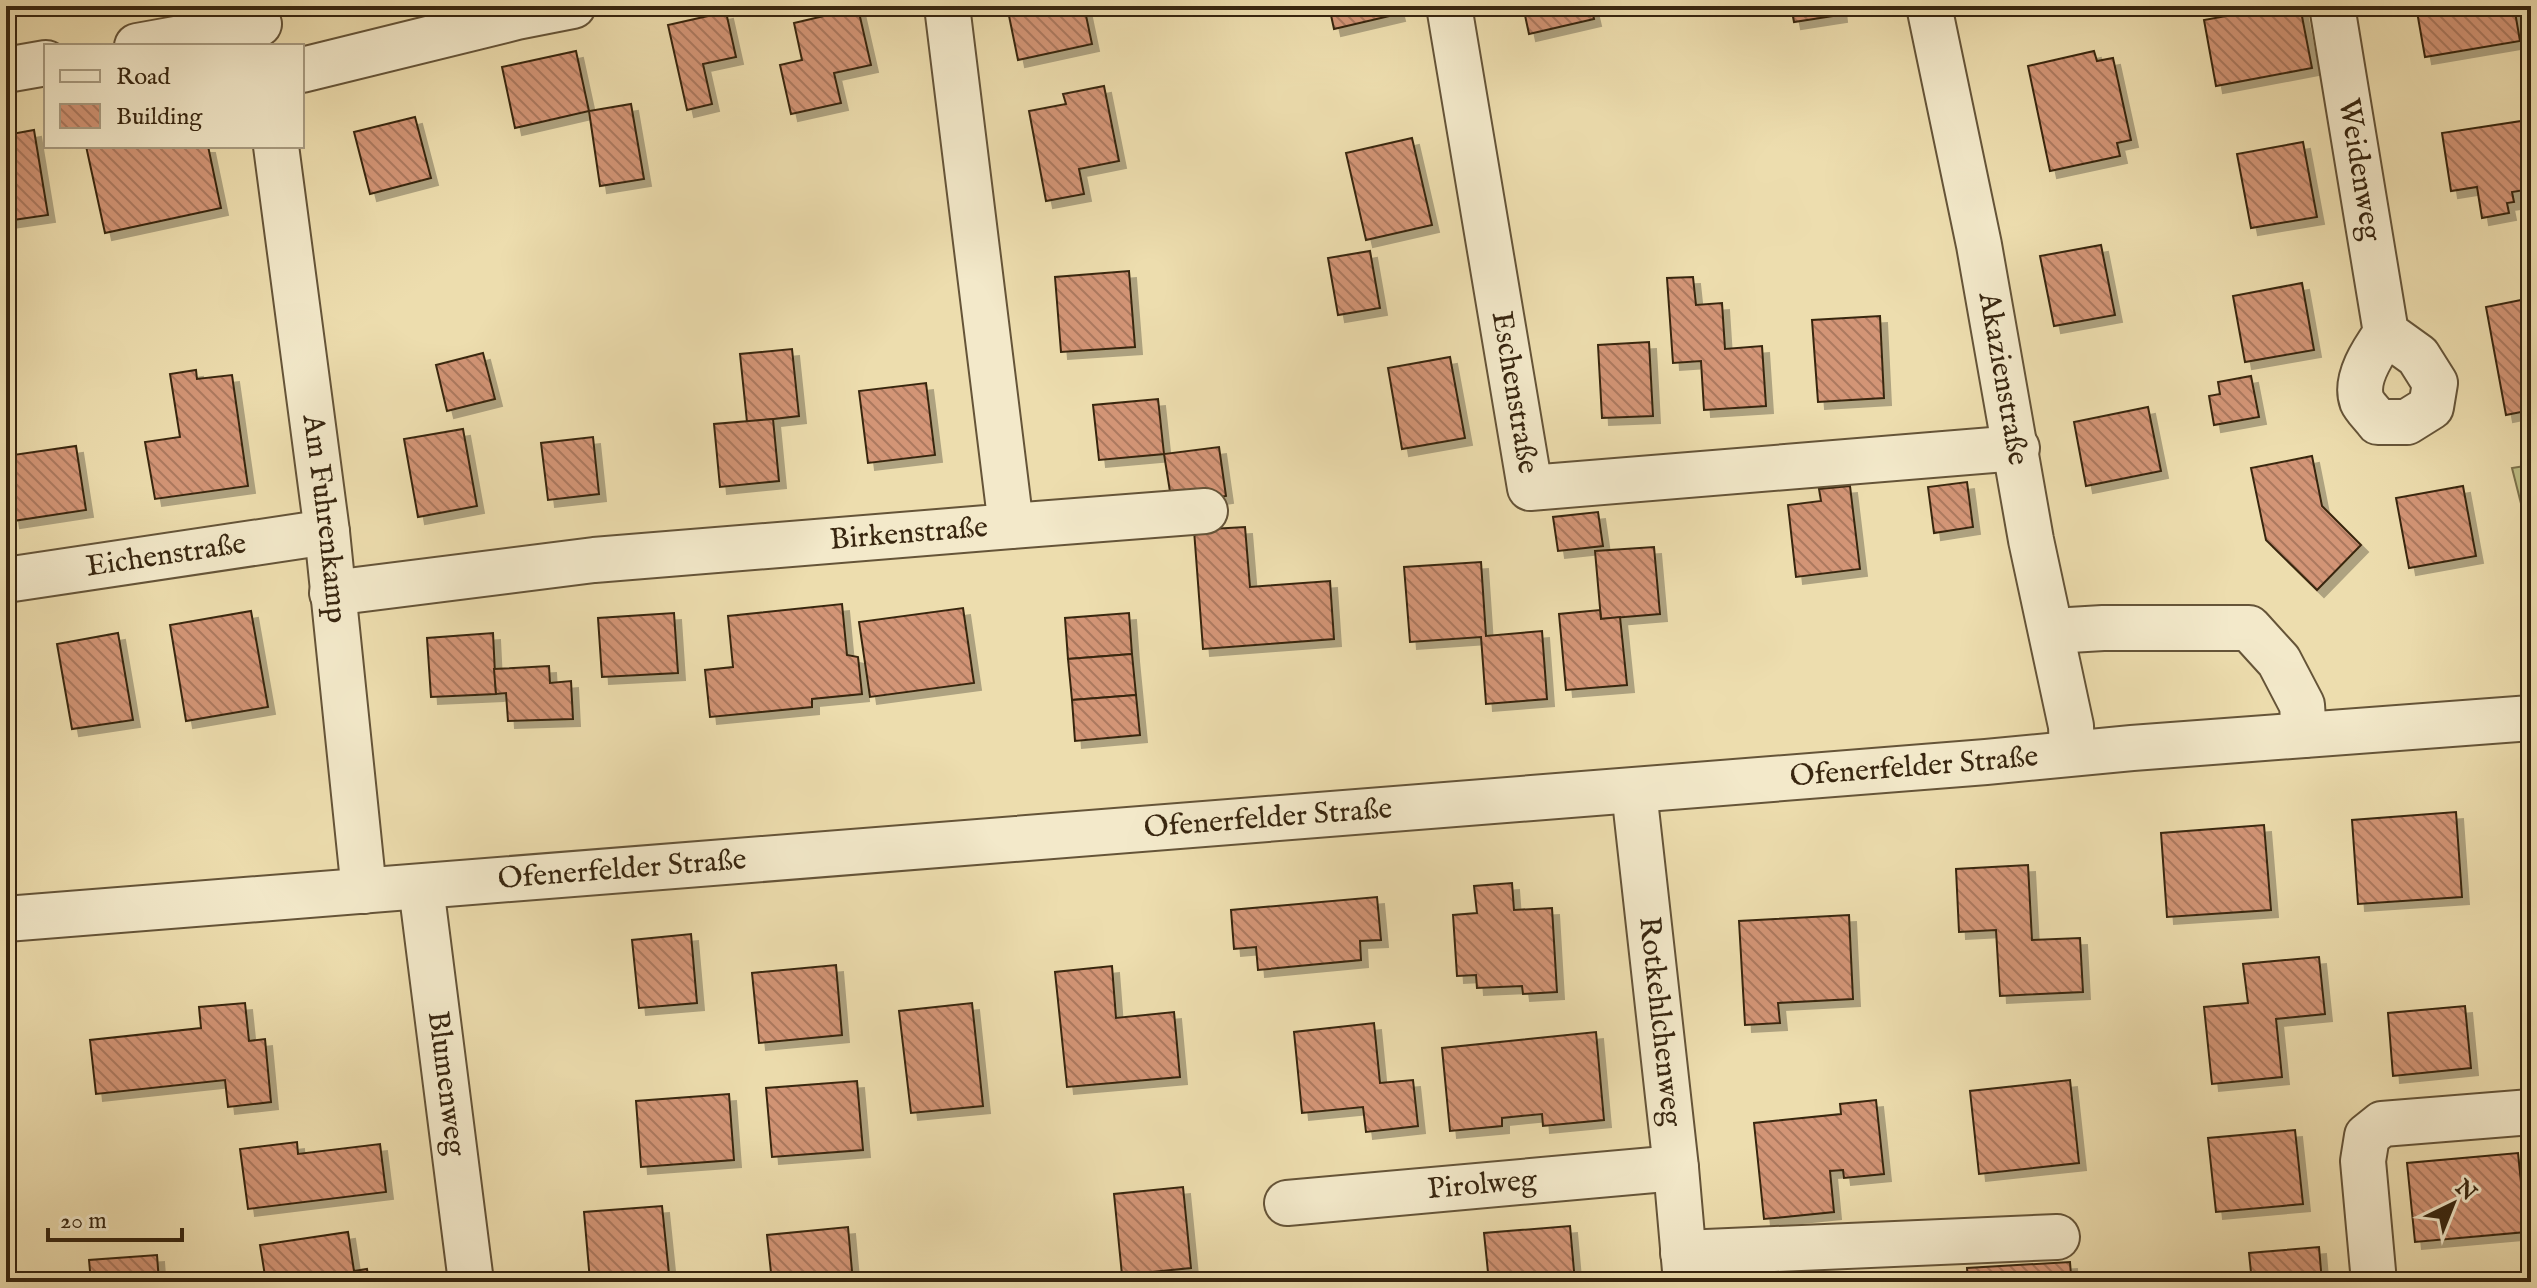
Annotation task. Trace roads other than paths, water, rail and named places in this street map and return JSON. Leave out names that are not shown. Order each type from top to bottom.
[{"type":"street","points":[[304,70],[573,6]]},
{"type":"street","name":"Birkenstraße","points":[[332,593],[594,560],[1011,526],[947,6]]},
{"type":"street","name":"Eschenstraße","points":[[1449,6],[1530,488],[2017,448]]},
{"type":"street","name":"Akazienstraße","points":[[1929,6],[2017,448],[2031,540],[2053,631],[2071,726],[2072,753]]},
{"type":"street","name":"Weidenweg","points":[[2332,6],[2386,333]]},
{"type":"street","points":[[149,44],[259,25]]},
{"type":"street","points":[[6,70],[44,63]]},
{"type":"street","name":"Am Fuhrenkamp","points":[[276,148],[327,532],[364,891]]},
{"type":"street","points":[[1011,526],[1205,511]]},
{"type":"street","name":"Eichenstraße","points":[[6,580],[327,532]]},
{"type":"street","points":[[2053,631],[2249,628],[2279,661],[2297,694],[2302,705],[2304,735]]},
{"type":"street","name":"Ofenerfelder Straße","points":[[6,919],[2531,718]]},
{"type":"street","name":"Rotkehlchenweg","points":[[1634,791],[1676,1168],[1684,1268],[2057,1237]]},
{"type":"street","name":"Blumenweg","points":[[421,887],[471,1282]]},
{"type":"street","points":[[2374,1282],[2363,1161],[2367,1136],[2382,1124],[2531,1112]]},
{"type":"street","name":"Pirolweg","points":[[1287,1203],[1676,1168]]}]
